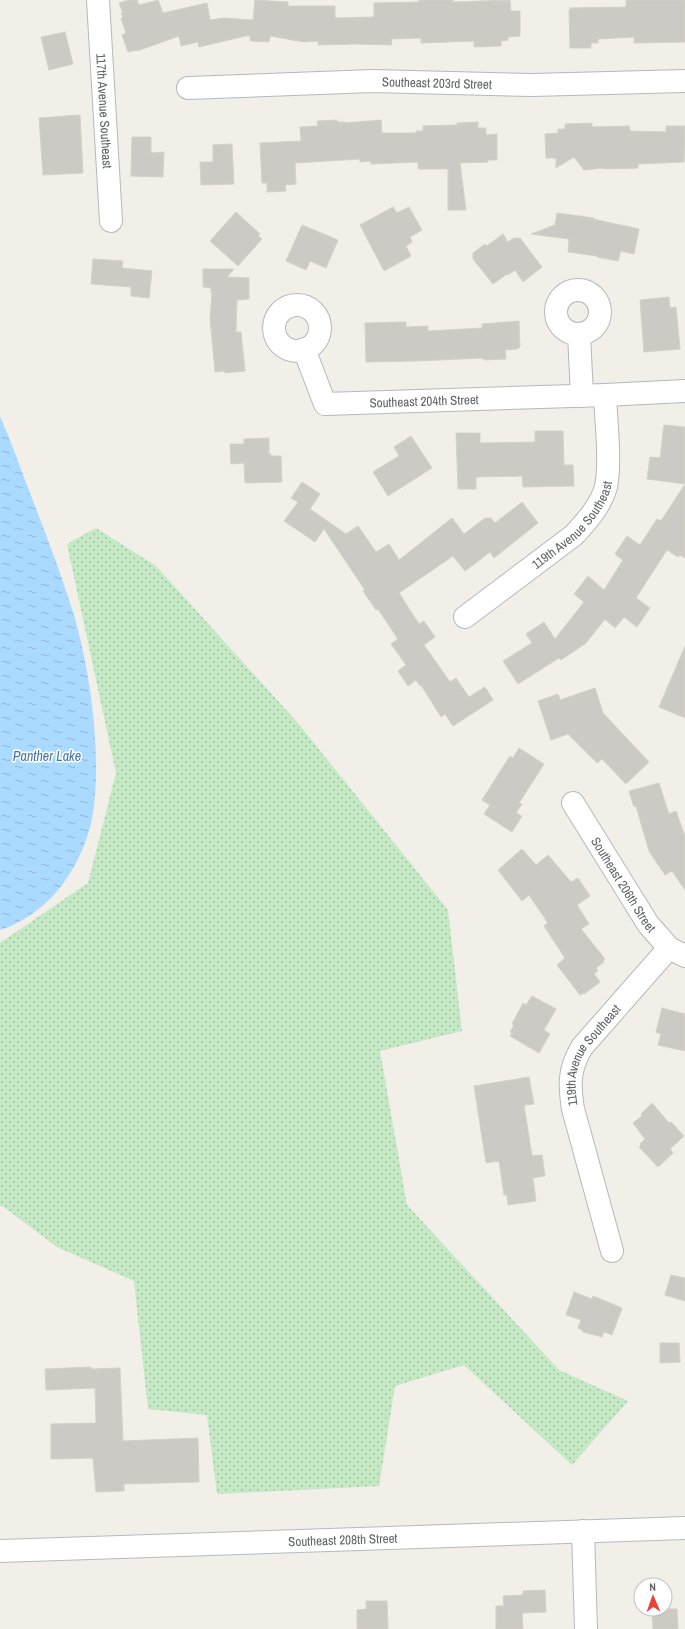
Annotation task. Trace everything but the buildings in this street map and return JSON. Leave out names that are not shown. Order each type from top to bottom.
[{"type":"street","name":"117th Avenue Southeast","points":[[98,0],[111,221]]},
{"type":"street","name":"Southeast 203rd Street","points":[[188,88],[372,81],[532,85],[685,81]]},
{"type":"street","points":[[579,334],[582,396]]},
{"type":"street","name":"Southeast 204th Street","points":[[304,349],[325,404],[582,396],[685,391]]},
{"type":"street","name":"119th Avenue Southeast","points":[[465,617],[574,535],[586,522],[598,504],[606,487],[608,465],[605,395]]},
{"type":"street","name":"Southeast 206th Street","points":[[573,803],[648,924],[677,952]]},
{"type":"street","name":"119th Avenue Southeast","points":[[612,1251],[573,1109],[571,1095],[571,1071],[575,1059],[582,1047],[677,952]]},
{"type":"street","name":"Southeast 208th Street","points":[[0,1551],[685,1528]]},
{"type":"street","points":[[583,1531],[586,1629]]},
{"type":"green space","points":[[96,528],[156,566],[297,722],[448,910],[462,1031],[380,1051],[407,1205],[559,1370],[628,1401],[572,1465],[464,1365],[395,1386],[379,1486],[217,1494],[207,1415],[148,1409],[134,1281],[57,1247],[4,1207],[0,1206],[0,943],[88,883],[116,773],[67,544]]},
{"type":"water","name":"Panther Lake","points":[[0,416],[49,542],[73,612],[85,659],[93,711],[96,764],[91,823],[84,846],[73,868],[53,896],[41,907],[22,921],[0,930]]}]
